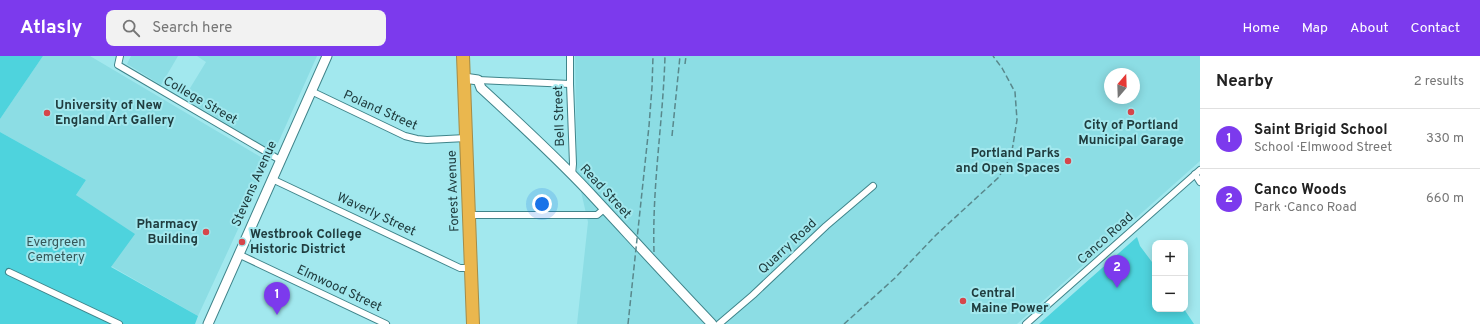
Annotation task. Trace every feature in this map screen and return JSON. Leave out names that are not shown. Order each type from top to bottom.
[{"type":"highway","name":"Forest Avenue","points":[[463,56],[473,324]]},
{"type":"street","name":"College Street","points":[[120,56],[118,66],[280,160]]},
{"type":"street","name":"Stevens Avenue","points":[[208,324],[327,56]]},
{"type":"street","name":"Bell Street","points":[[570,56],[572,175]]},
{"type":"street","points":[[464,78],[478,80],[570,84]]},
{"type":"street","name":"Read Street","points":[[478,80],[481,88],[572,175],[712,324]]},
{"type":"street","name":"Poland Street","points":[[311,91],[393,130],[416,139],[466,138]]},
{"type":"street","points":[[1197,172],[1200,182]]},
{"type":"street","name":"Canco Road","points":[[1026,324],[1197,172]]},
{"type":"street","name":"Waverly Street","points":[[272,178],[460,268],[471,268]]},
{"type":"street","name":"Quarry Road","points":[[719,324],[753,295],[826,226],[873,186]]},
{"type":"street","points":[[469,215],[597,215],[604,209]]},
{"type":"street","name":"Elmwood Street","points":[[238,254],[386,324]]},
{"type":"street","points":[[9,272],[119,324]]},
{"type":"shaded area","points":[[43,56],[90,56],[269,162],[198,316],[111,266],[134,234],[76,195],[86,180],[0,132],[0,119]]},
{"type":"shaded area","points":[[131,56],[178,56],[161,85],[127,64]]},
{"type":"shaded area","points":[[197,56],[317,56],[274,152],[184,98],[206,62]]},
{"type":"shaded area","points":[[575,56],[1200,56],[1200,161],[1017,324],[577,324],[588,222],[577,174]]},
{"type":"green space","points":[[0,56],[43,56],[0,119]]},
{"type":"green space","name":"Evergreen Cemetery","points":[[0,132],[86,180],[76,195],[135,234],[111,267],[198,316],[195,324],[0,324]]},
{"type":"green space","points":[[1137,237],[1140,246],[1152,262],[1152,312],[1186,312],[1194,324],[1039,324]]},
{"type":"railway","points":[[628,324],[649,126],[653,56]]},
{"type":"railway","points":[[654,252],[656,178],[665,56]]},
{"type":"railway","points":[[672,136],[680,56]]},
{"type":"railway","points":[[685,64],[686,56]]},
{"type":"railway","points":[[844,324],[895,278],[936,235],[998,178],[1006,166],[1012,151],[1017,120],[1015,92],[1002,68],[993,56]]},
{"type":"place","name":"City of Portland Municipal Garage","points":[[1131,112]]},
{"type":"place","name":"University of New England Art Gallery","points":[[47,113]]},
{"type":"place","name":"Portland Parks and Open Spaces","points":[[1068,161]]},
{"type":"place","name":"Pharmacy Building","points":[[206,232]]},
{"type":"place","name":"Westbrook College Historic District","points":[[242,242]]},
{"type":"place","name":"Canco Woods","points":[[1117,288]]},
{"type":"place","name":"Central Maine Power","points":[[963,301]]},
{"type":"place","name":"Saint Brigid School","points":[[277,315]]}]
